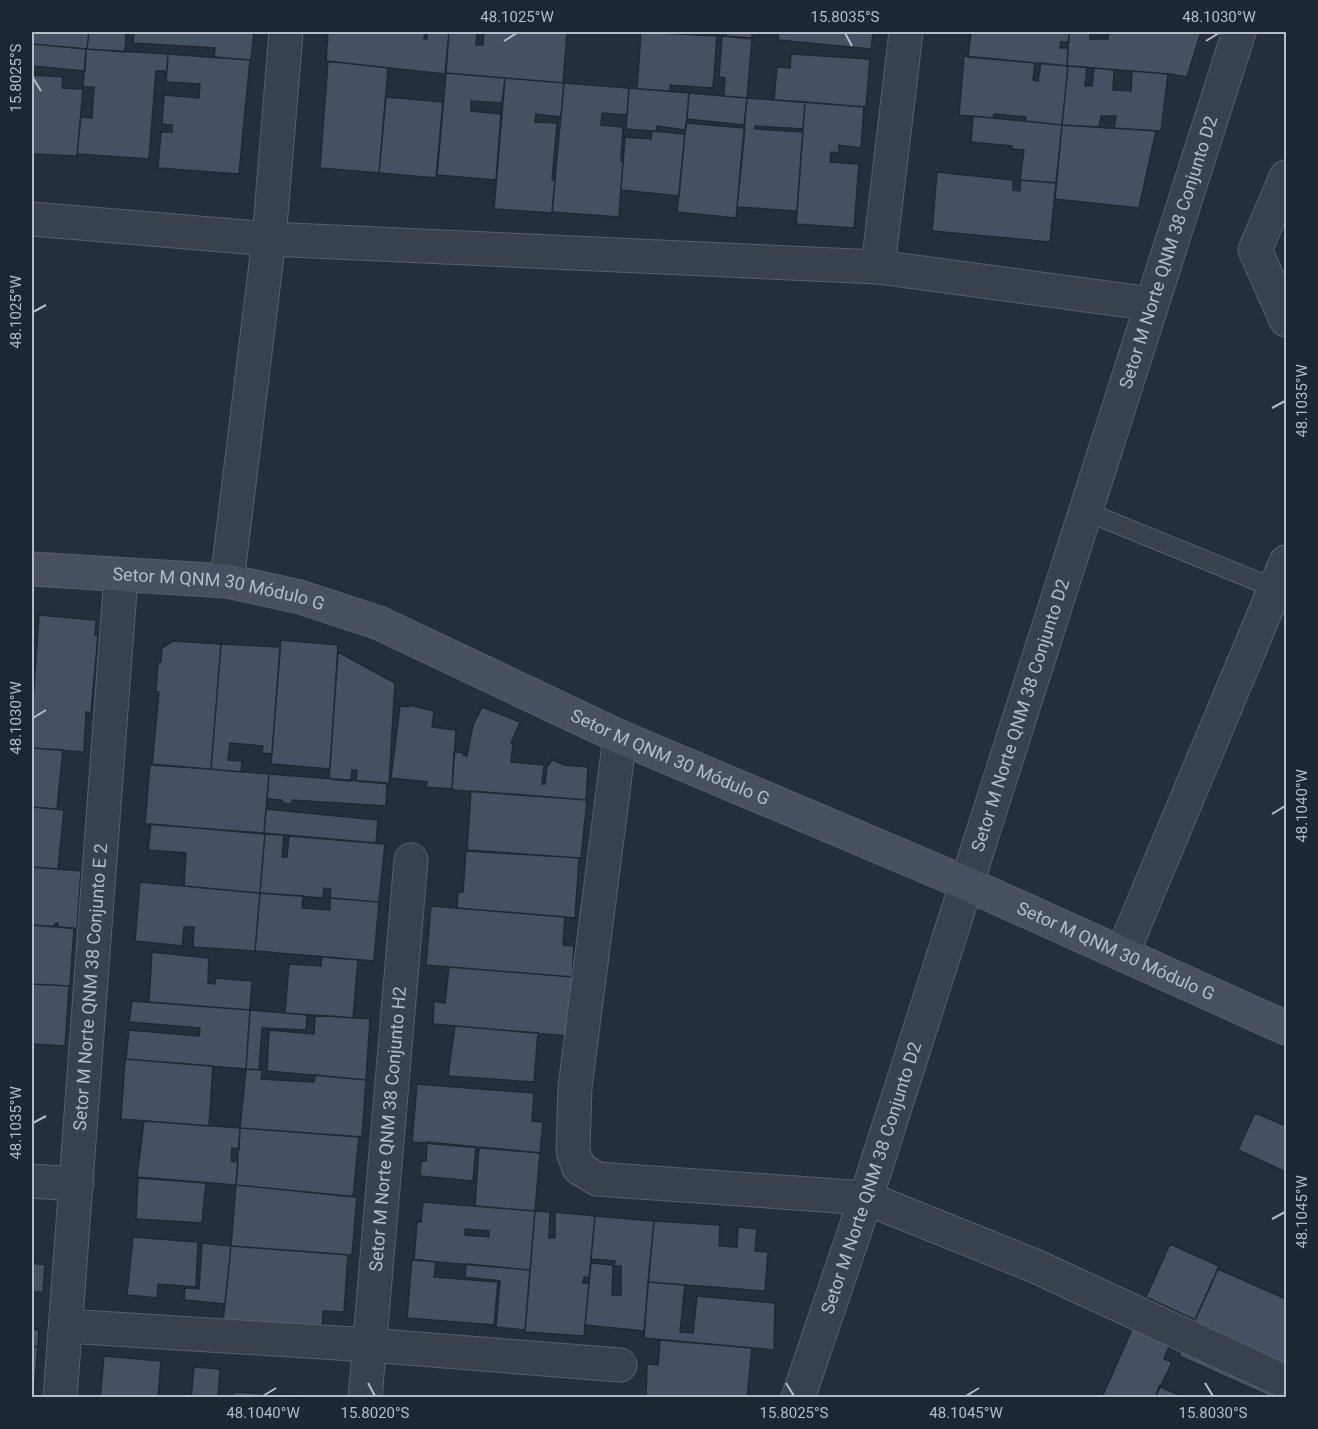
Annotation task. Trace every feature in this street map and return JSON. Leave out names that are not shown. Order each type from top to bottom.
[{"type":"street","points":[[227,581],[269,238],[286,32]]},
{"type":"street","points":[[878,267],[906,32]]},
{"type":"street","name":"Setor M Norte QNM 38 Conjunto D2","points":[[798,1398],[866,1198],[1239,32]]},
{"type":"street","points":[[1287,177],[1255,250],[1287,320]]},
{"type":"street","points":[[32,219],[269,238],[878,267],[1152,304]]},
{"type":"street","points":[[1255,250],[1287,266]]},
{"type":"street","name":"Setor M QNM 30 Módulo G","points":[[32,569],[227,581],[300,597],[379,622],[620,737],[966,884],[1287,1028]]},
{"type":"street","name":"Setor M Norte QNM 38 Conjunto E 2","points":[[60,1398],[121,576]]},
{"type":"street","points":[[1122,954],[1283,581]]},
{"type":"street","points":[[620,737],[575,1087],[573,1152],[579,1168],[597,1179],[866,1198],[1035,1266],[1287,1382]]},
{"type":"street","name":"Setor M Norte QNM 38 Conjunto H2","points":[[365,1398],[411,860]]},
{"type":"street","points":[[32,1181],[77,1184]]},
{"type":"street","points":[[66,1326],[369,1345],[620,1365]]},
{"type":"lane","points":[[1085,511],[1283,581]]},
{"type":"building","points":[[32,32],[89,32],[87,49],[32,44]]},
{"type":"building","points":[[89,32],[126,32],[125,52],[87,49]]},
{"type":"building","points":[[134,32],[254,32],[251,60],[214,57],[215,48],[133,43]]},
{"type":"building","points":[[328,32],[425,32],[424,39],[427,39],[427,32],[449,32],[445,74],[326,61]]},
{"type":"building","points":[[449,32],[477,32],[476,45],[483,45],[484,32],[567,32],[563,83],[446,73]]},
{"type":"building","points":[[641,32],[717,36],[713,88],[670,85],[670,91],[637,89]]},
{"type":"building","points":[[656,32],[714,32],[714,35]]},
{"type":"building","points":[[726,32],[752,32],[752,38],[726,36]]},
{"type":"building","points":[[779,32],[873,32],[871,49],[778,40]]},
{"type":"building","points":[[971,32],[1069,32],[1069,42],[1061,42],[1060,48],[1068,48],[1067,66],[968,57]]},
{"type":"building","points":[[1069,32],[1090,32],[1090,39],[1108,39],[1108,32],[1201,32],[1187,77],[1067,66]]},
{"type":"building","points":[[722,36],[752,39],[747,98],[724,96],[725,78],[719,77]]},
{"type":"building","points":[[32,44],[86,49],[85,71],[32,66]]},
{"type":"building","points":[[86,49],[168,54],[167,71],[156,71],[149,159],[77,154],[81,117],[92,118],[94,87],[83,87]]},
{"type":"building","points":[[168,54],[250,60],[239,174],[158,168],[161,132],[172,132],[172,125],[162,124],[164,95],[199,98],[200,84],[166,82]]},
{"type":"building","points":[[791,54],[870,59],[866,107],[774,100],[777,67],[790,68]]},
{"type":"building","points":[[964,56],[1035,63],[1033,80],[1038,81],[1041,63],[1068,66],[1062,125],[1025,121],[1026,117],[994,114],[993,118],[959,115]]},
{"type":"building","points":[[328,61],[388,68],[379,173],[320,168]]},
{"type":"building","points":[[1068,66],[1087,67],[1085,86],[1092,86],[1094,68],[1114,70],[1113,90],[1131,91],[1132,71],[1168,74],[1161,131],[1114,128],[1116,116],[1101,116],[1099,127],[1062,125]]},
{"type":"building","points":[[446,73],[505,78],[502,103],[471,101],[471,111],[501,114],[496,180],[437,175]]},
{"type":"building","points":[[32,75],[63,77],[62,88],[83,89],[77,156],[32,154]]},
{"type":"building","points":[[505,78],[564,83],[561,117],[536,114],[535,122],[557,123],[552,180],[555,181],[552,213],[494,209]]},
{"type":"building","points":[[564,83],[629,88],[627,115],[602,113],[601,125],[623,127],[619,217],[552,212]]},
{"type":"building","points":[[629,88],[689,93],[686,130],[657,126],[657,131],[626,129]]},
{"type":"building","points":[[689,93],[747,98],[744,125],[687,119]]},
{"type":"building","points":[[386,97],[443,102],[436,178],[379,173]]},
{"type":"building","points":[[747,98],[805,102],[803,129],[755,126],[755,129],[803,132],[797,211],[737,207]]},
{"type":"building","points":[[805,102],[864,107],[861,148],[839,145],[839,153],[831,152],[830,162],[859,164],[854,228],[796,224]]},
{"type":"building","points":[[973,116],[1062,125],[1056,183],[1020,180],[1024,150],[1012,149],[1012,146],[971,142]]},
{"type":"building","points":[[686,123],[745,128],[736,218],[677,212]]},
{"type":"building","points":[[1062,125],[1156,131],[1139,208],[1055,199]]},
{"type":"building","points":[[652,131],[685,134],[679,196],[621,190],[625,137],[651,139]]},
{"type":"building","points":[[937,172],[1013,180],[1013,190],[1020,191],[1021,180],[1056,183],[1050,242],[932,231]]},
{"type":"building","points":[[39,615],[96,620],[95,635],[98,635],[91,713],[86,712],[84,752],[32,748]]},
{"type":"building","points":[[281,640],[338,645],[330,769],[271,764]]},
{"type":"building","points":[[173,641],[221,644],[211,769],[152,765],[159,692],[156,692],[158,662],[161,662],[162,648]]},
{"type":"building","points":[[221,644],[280,647],[272,754],[262,753],[263,746],[230,743],[228,760],[242,761],[241,772],[211,769]]},
{"type":"building","points":[[338,652],[395,683],[389,784],[356,781],[357,770],[352,770],[351,781],[329,779]]},
{"type":"building","points":[[32,662],[35,662],[32,715]]},
{"type":"building","points":[[409,705],[434,711],[432,727],[456,730],[452,789],[426,787],[427,782],[391,778],[400,706],[409,707]]},
{"type":"building","points":[[482,707],[520,722],[511,743],[513,743],[511,762],[544,765],[542,784],[545,784],[547,766],[551,759],[564,765],[588,767],[586,800],[452,790],[454,752],[464,753],[463,755],[467,756],[473,725]]},
{"type":"building","points":[[32,748],[63,750],[57,809],[32,807]]},
{"type":"building","points":[[150,764],[269,774],[264,833],[145,824]]},
{"type":"building","points":[[269,774],[387,783],[386,806],[292,800],[292,804],[283,803],[282,800],[267,799]]},
{"type":"building","points":[[471,791],[587,800],[581,858],[467,851]]},
{"type":"building","points":[[32,807],[64,810],[58,869],[32,867]]},
{"type":"building","points":[[266,809],[378,820],[376,843],[264,833]]},
{"type":"building","points":[[151,824],[265,834],[260,893],[184,886],[186,853],[148,850]]},
{"type":"building","points":[[265,834],[284,835],[282,857],[287,857],[289,836],[385,844],[379,902],[330,898],[331,889],[324,888],[323,898],[260,893]]},
{"type":"building","points":[[466,850],[579,858],[575,918],[457,908],[458,892],[463,892]]},
{"type":"building","points":[[32,867],[81,871],[77,929],[58,927],[58,923],[54,927],[32,925]]},
{"type":"building","points":[[140,882],[260,893],[255,951],[193,947],[194,927],[184,927],[182,946],[135,941]]},
{"type":"building","points":[[260,893],[303,896],[302,908],[330,910],[330,898],[379,902],[374,961],[255,951]]},
{"type":"building","points":[[431,906],[565,917],[563,945],[574,946],[572,977],[426,965]]},
{"type":"building","points":[[32,925],[74,928],[70,986],[32,984]]},
{"type":"building","points":[[152,952],[209,958],[208,983],[215,984],[215,978],[252,981],[250,1010],[149,1002]]},
{"type":"building","points":[[322,957],[358,960],[353,1018],[285,1013],[289,964],[321,966]]},
{"type":"building","points":[[449,967],[573,977],[568,1036],[433,1024],[434,1001],[445,1003]]},
{"type":"building","points":[[32,984],[69,986],[65,1046],[32,1044]]},
{"type":"building","points":[[132,1001],[250,1010],[246,1069],[126,1059],[129,1030],[199,1036],[200,1028],[129,1022]]},
{"type":"building","points":[[250,1010],[307,1015],[306,1030],[262,1028],[259,1070],[246,1069]]},
{"type":"building","points":[[315,1015],[370,1019],[366,1080],[267,1071],[269,1030],[314,1034]]},
{"type":"building","points":[[455,1026],[538,1033],[534,1082],[448,1076]]},
{"type":"building","points":[[125,1059],[213,1066],[209,1126],[121,1119]]},
{"type":"building","points":[[246,1069],[262,1070],[261,1079],[314,1082],[315,1075],[366,1080],[362,1137],[240,1128]]},
{"type":"building","points":[[417,1084],[534,1093],[532,1121],[543,1122],[540,1153],[412,1142]]},
{"type":"building","points":[[1255,1113],[1286,1126],[1286,1172],[1238,1150]]},
{"type":"building","points":[[144,1121],[240,1128],[239,1149],[232,1148],[231,1161],[238,1162],[236,1185],[137,1177]]},
{"type":"building","points":[[240,1128],[359,1137],[353,1197],[236,1185]]},
{"type":"building","points":[[427,1142],[476,1147],[473,1181],[420,1176],[421,1161],[426,1161]]},
{"type":"building","points":[[479,1147],[540,1153],[535,1211],[475,1206]]},
{"type":"building","points":[[138,1178],[206,1183],[202,1223],[136,1219]]},
{"type":"building","points":[[236,1185],[357,1197],[352,1255],[231,1246]]},
{"type":"building","points":[[423,1202],[535,1211],[530,1270],[414,1260],[417,1222],[421,1222]],"holes":[[[465,1229],[489,1231],[489,1237],[465,1235]]]},
{"type":"building","points":[[535,1211],[550,1212],[549,1238],[555,1238],[555,1212],[595,1216],[589,1278],[584,1277],[583,1283],[589,1283],[584,1336],[525,1332]]},
{"type":"building","points":[[595,1216],[654,1221],[644,1331],[585,1325],[591,1263],[614,1265],[615,1261],[591,1259]],"holes":[[[613,1266],[621,1266],[621,1295],[612,1295]]]},
{"type":"building","points":[[654,1221],[720,1225],[719,1246],[737,1247],[738,1227],[757,1229],[755,1251],[768,1252],[765,1291],[648,1282]]},
{"type":"building","points":[[133,1237],[198,1242],[196,1287],[158,1284],[157,1298],[127,1295]]},
{"type":"building","points":[[202,1243],[231,1246],[225,1304],[184,1300],[185,1288],[199,1289]]},
{"type":"building","points":[[1170,1244],[1219,1266],[1195,1320],[1146,1297]]},
{"type":"building","points":[[231,1246],[348,1255],[344,1312],[323,1311],[322,1329],[223,1322]]},
{"type":"building","points":[[412,1259],[436,1262],[434,1277],[498,1282],[494,1325],[407,1318]]},
{"type":"building","points":[[32,1263],[45,1265],[43,1292],[32,1292]]},
{"type":"building","points":[[466,1264],[530,1270],[525,1330],[496,1327],[500,1281],[465,1277]]},
{"type":"building","points":[[1218,1269],[1286,1299],[1286,1398],[1273,1398],[1179,1356]]},
{"type":"building","points":[[648,1282],[685,1285],[680,1332],[693,1333],[697,1296],[775,1303],[774,1350],[644,1338]]},
{"type":"building","points":[[1137,1318],[1174,1335],[1164,1359],[1172,1362],[1155,1398],[1107,1398],[1103,1395]]},
{"type":"building","points":[[32,1329],[39,1330],[38,1347],[32,1346]]},
{"type":"building","points":[[660,1340],[752,1348],[747,1398],[646,1398],[647,1364],[658,1365]]},
{"type":"building","points":[[32,1346],[38,1347],[35,1384],[32,1383]]},
{"type":"building","points":[[104,1356],[161,1361],[158,1398],[100,1398]]},
{"type":"building","points":[[194,1367],[220,1369],[218,1398],[191,1398]]},
{"type":"building","points":[[1159,1386],[1161,1387],[1185,1398],[1155,1398]]},
{"type":"building","points":[[234,1392],[277,1395],[277,1398],[234,1398]]},
{"type":"building","points":[[277,1394],[332,1398],[277,1398]]}]
